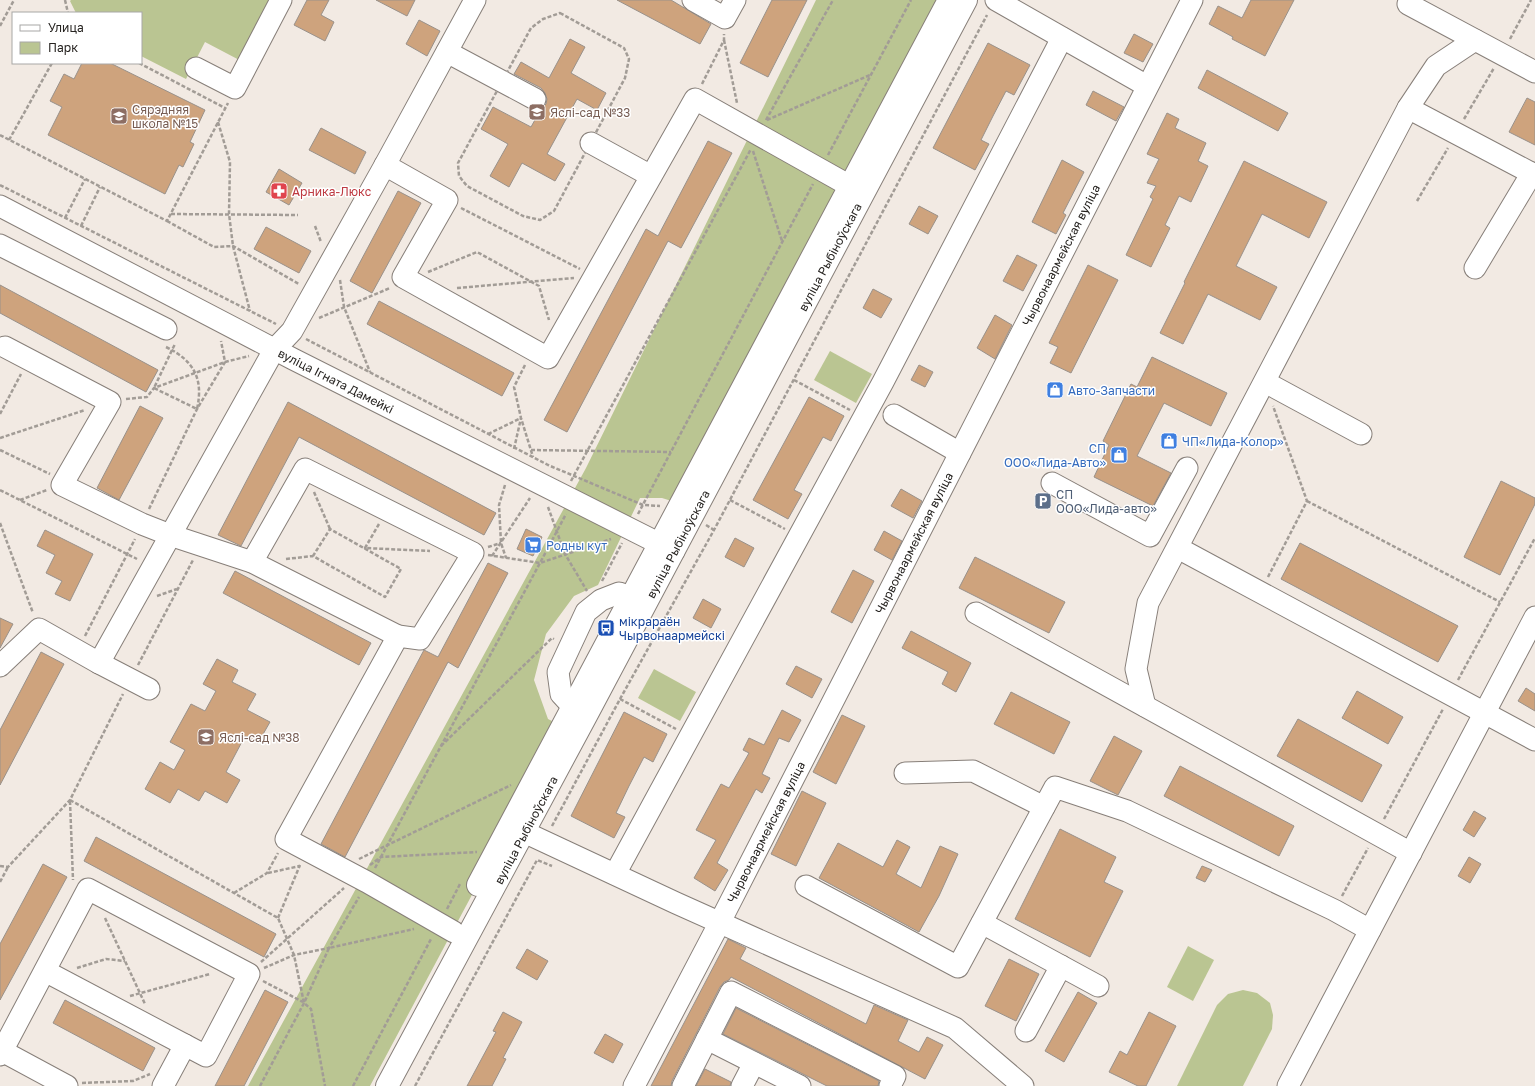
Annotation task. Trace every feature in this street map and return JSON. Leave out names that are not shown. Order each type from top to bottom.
[{"type":"main road","name":"вуліца Рыбіноўскага","points":[[685,514],[850,186],[949,0]]},
{"type":"main road","name":"вуліца Рыбіноўскага","points":[[387,1086],[524,832],[639,600],[667,547],[966,0]]},
{"type":"main road","name":"вуліца Рыбіноўскага","points":[[372,1086],[446,928],[573,707],[639,600]]},
{"type":"street","points":[[196,68],[235,88],[281,0]]},
{"type":"street","points":[[99,663],[274,350],[292,331],[475,0]]},
{"type":"street","points":[[693,0],[730,9]]},
{"type":"street","name":"Чырвонаармейская вуліца","points":[[634,1086],[720,922],[1192,0]]},
{"type":"street","points":[[1408,4],[1535,72]]},
{"type":"street","points":[[991,7],[1062,38],[1147,86]]},
{"type":"street","points":[[615,874],[863,417],[1062,38]]},
{"type":"street","points":[[1145,706],[1136,669],[1148,603],[1408,108],[1436,66],[1475,40]]},
{"type":"street","points":[[447,52],[535,99]]},
{"type":"street","points":[[385,165],[447,200],[403,277],[548,358],[695,99],[755,127],[820,170],[850,186]]},
{"type":"street","points":[[1408,108],[1533,174],[1475,268]]},
{"type":"street","points":[[591,143],[651,176]]},
{"type":"street","name":"вуліца Ігната Дамейкі","points":[[0,206],[274,350],[510,470],[569,498],[628,534],[667,547]]},
{"type":"street","points":[[0,245],[172,333]]},
{"type":"street","points":[[5,347],[110,402],[63,483],[142,524],[170,536],[252,562],[398,636],[420,639],[482,555],[305,469],[252,562]]},
{"type":"street","points":[[1265,382],[1361,434]]},
{"type":"street","points":[[894,415],[960,453]]},
{"type":"street","points":[[1052,483],[1150,536],[1187,468]]},
{"type":"street","points":[[1178,548],[1535,740]]},
{"type":"street","points":[[573,707],[561,694],[558,672],[586,612],[597,596],[601,600],[619,593],[639,600]]},
{"type":"street","points":[[976,613],[1411,853]]},
{"type":"street","points":[[1288,1086],[1485,712],[1528,647],[1535,617]]},
{"type":"street","points":[[0,666],[39,629],[149,689]]},
{"type":"street","points":[[398,636],[286,839],[355,875],[446,928]]},
{"type":"street","points":[[906,773],[973,771],[1044,807]]},
{"type":"street","points":[[806,886],[958,967],[1055,787],[1127,811],[1334,910],[1370,930]]},
{"type":"street","points":[[524,832],[676,903],[955,1028],[1023,1086]]},
{"type":"street","points":[[49,973],[206,1056],[249,974],[88,889],[49,973],[1,1053],[66,1085]]},
{"type":"street","points":[[982,923],[1098,986]]},
{"type":"street","points":[[1026,1031],[1061,966]]},
{"type":"street","points":[[683,1086],[731,992],[895,1076],[890,1086]]},
{"type":"street","points":[[707,1039],[800,1086]]},
{"type":"street","points":[[163,1086],[185,1045]]},
{"type":"street","points":[[742,1086],[754,1063]]},
{"type":"path","points":[[0,26],[14,0]]},
{"type":"path","points":[[65,0],[68,12]]},
{"type":"path","points":[[755,127],[833,0]]},
{"type":"path","points":[[539,484],[565,554],[597,596],[643,505],[911,0]]},
{"type":"path","points":[[1417,201],[1502,54],[1531,0]]},
{"type":"path","points":[[549,831],[714,530],[991,7]]},
{"type":"path","points":[[695,99],[724,40],[730,9]]},
{"type":"path","points":[[560,13],[624,48],[629,60],[625,78],[554,211],[540,220],[523,216],[467,186],[459,176],[458,163],[502,81],[531,28],[543,19],[560,13]]},
{"type":"path","points":[[724,40],[755,127]]},
{"type":"path","points":[[9,140],[51,64]]},
{"type":"path","points":[[141,64],[225,108]]},
{"type":"path","points":[[755,127],[871,75]]},
{"type":"path","points":[[167,221],[235,88]]},
{"type":"path","points":[[218,122],[230,162],[229,214],[233,246],[250,311]]},
{"type":"path","points":[[0,135],[167,221],[214,247],[233,246],[301,285]]},
{"type":"path","points":[[260,1086],[304,1002],[329,948],[355,875],[381,857],[557,532],[569,498],[574,476],[752,147],[782,242]]},
{"type":"path","points":[[65,218],[85,179]]},
{"type":"path","points":[[0,185],[292,331],[548,465],[643,505],[670,506],[714,530]]},
{"type":"path","points":[[82,226],[100,186]]},
{"type":"path","points":[[447,200],[594,276]]},
{"type":"path","points":[[171,214],[298,215]]},
{"type":"path","points":[[340,273],[344,307],[370,372]]},
{"type":"path","points":[[428,291],[529,280],[594,276]]},
{"type":"path","points":[[0,438],[110,402],[133,398],[147,398],[154,388],[172,350],[172,333]]},
{"type":"path","points":[[78,651],[142,524],[197,409],[225,362],[221,338]]},
{"type":"path","points":[[172,350],[182,356],[190,364],[195,373],[199,385],[200,397],[197,409]]},
{"type":"path","points":[[533,350],[514,387],[521,418],[533,457]]},
{"type":"path","points":[[154,388],[225,362],[251,356]]},
{"type":"path","points":[[0,414],[28,359]]},
{"type":"path","points":[[794,380],[863,417]]},
{"type":"path","points":[[1265,382],[1307,501],[1500,602]]},
{"type":"path","points":[[154,388],[197,409]]},
{"type":"path","points":[[488,434],[521,418]]},
{"type":"path","points":[[506,558],[501,543],[499,505],[510,470],[521,418]]},
{"type":"path","points":[[0,450],[63,483]]},
{"type":"path","points":[[531,450],[671,452]]},
{"type":"path","points":[[482,555],[501,543],[539,484],[548,465]]},
{"type":"path","points":[[305,469],[330,529],[401,569],[385,597],[313,556],[330,529]]},
{"type":"path","points":[[19,500],[63,483]]},
{"type":"path","points":[[0,490],[153,567]]},
{"type":"path","points":[[730,500],[798,536]]},
{"type":"path","points":[[1261,592],[1307,501]]},
{"type":"path","points":[[365,548],[387,510]]},
{"type":"path","points":[[0,523],[39,629]]},
{"type":"path","points":[[482,555],[540,563],[628,534]]},
{"type":"path","points":[[1334,910],[1535,538]]},
{"type":"path","points":[[365,548],[434,552]]},
{"type":"path","points":[[440,748],[552,638],[570,646]]},
{"type":"path","points":[[620,699],[689,736]]},
{"type":"path","points":[[249,974],[386,847],[513,784]]},
{"type":"path","points":[[0,882],[8,867],[70,800]]},
{"type":"path","points":[[70,800],[278,918],[294,955],[304,1002]]},
{"type":"path","points":[[70,800],[73,895],[83,898],[105,918],[146,1006]]},
{"type":"path","points":[[234,893],[267,873],[286,839]]},
{"type":"path","points":[[278,918],[307,850]]},
{"type":"path","points":[[355,875],[381,857],[477,852]]},
{"type":"path","points":[[415,1086],[537,860],[556,867]]},
{"type":"path","points":[[0,866],[8,867]]},
{"type":"path","points":[[249,974],[294,955],[446,928]]},
{"type":"path","points":[[49,973],[106,959],[125,960]]},
{"type":"path","points":[[105,1003],[210,974],[215,977]]},
{"type":"path","points":[[249,974],[304,1002],[311,1009],[325,1086]]},
{"type":"path","points":[[66,1085],[133,1080],[176,1063]]},
{"type":"green space","points":[[277,0],[245,63],[205,42],[186,79],[142,57],[142,12],[76,12],[70,1]]},
{"type":"green space","points":[[816,0],[943,0],[681,504],[662,498],[640,498],[598,585],[574,596],[546,634],[534,680],[548,719],[562,726],[370,1086],[248,1086],[586,468]]},
{"type":"green space","points":[[830,351],[872,374],[856,403],[814,380]]},
{"type":"green space","points":[[654,669],[696,692],[680,721],[638,698]]},
{"type":"green space","points":[[1188,946],[1214,960],[1193,1001],[1167,987]]},
{"type":"green space","points":[[1243,990],[1257,993],[1270,1003],[1273,1015],[1272,1029],[1243,1086],[1177,1086],[1217,1005],[1228,994]]},
{"type":"building","points":[[307,0],[329,0],[321,15],[334,22],[325,41],[294,25]]},
{"type":"building","points":[[376,0],[415,0],[407,16]]},
{"type":"building","points":[[617,0],[671,0],[711,24],[700,44]]},
{"type":"building","points":[[772,0],[807,0],[768,77],[740,63]]},
{"type":"building","points":[[1251,0],[1294,0],[1265,56],[1232,39],[1233,37],[1209,24],[1218,6],[1242,18]]},
{"type":"building","points":[[419,20],[440,31],[427,56],[406,44]]},
{"type":"building","points":[[1134,34],[1153,44],[1143,62],[1124,53]]},
{"type":"building","points":[[570,39],[585,47],[571,73],[606,93],[597,110],[577,99],[547,154],[565,164],[555,181],[522,163],[509,187],[490,176],[508,144],[481,129],[493,107],[531,127],[541,109],[546,104],[547,99],[541,88],[514,74],[521,62],[549,78]]},
{"type":"building","points":[[988,43],[1030,65],[1014,95],[1006,91],[981,140],[989,144],[975,170],[933,148]]},
{"type":"building","points":[[82,64],[112,64],[205,110],[190,142],[194,144],[183,167],[179,165],[165,194],[48,135],[62,107],[50,101],[64,74],[74,79]]},
{"type":"building","points":[[1207,70],[1288,113],[1278,131],[1198,88]]},
{"type":"building","points":[[1093,91],[1124,107],[1116,121],[1086,105]]},
{"type":"building","points":[[1527,98],[1535,102],[1535,145],[1509,132]]},
{"type":"building","points":[[1167,113],[1179,119],[1175,128],[1206,143],[1198,161],[1208,166],[1191,202],[1179,196],[1165,225],[1170,228],[1151,267],[1126,255],[1153,199],[1150,197],[1156,186],[1147,183],[1159,159],[1147,154]]},
{"type":"building","points":[[321,128],[366,152],[355,174],[309,150]]},
{"type":"building","points":[[708,141],[732,153],[681,248],[668,241],[567,432],[544,420],[646,229],[658,236]]},
{"type":"building","points":[[1062,160],[1084,172],[1063,213],[1066,215],[1056,234],[1032,222]]},
{"type":"building","points":[[1244,161],[1327,202],[1309,238],[1262,214],[1236,266],[1277,287],[1260,320],[1208,294],[1183,344],[1160,333]]},
{"type":"building","points":[[279,169],[302,183],[289,205],[266,192]]},
{"type":"building","points":[[398,191],[421,203],[372,293],[350,281]]},
{"type":"building","points":[[919,206],[938,216],[928,234],[909,224]]},
{"type":"building","points":[[266,227],[311,251],[299,273],[254,249]]},
{"type":"building","points":[[1017,255],[1037,265],[1023,291],[1003,281]]},
{"type":"building","points":[[1088,265],[1118,280],[1071,373],[1050,363],[1058,347],[1049,343]]},
{"type":"building","points":[[0,285],[158,370],[146,392],[0,313]]},
{"type":"building","points":[[873,289],[892,299],[881,318],[863,308]]},
{"type":"building","points":[[379,301],[514,373],[502,396],[367,324]]},
{"type":"building","points":[[995,315],[1012,325],[995,359],[977,348]]},
{"type":"building","points":[[1152,357],[1227,393],[1211,426],[1164,403],[1137,456],[1171,473],[1153,506],[1094,477],[1109,445],[1103,441],[1131,384],[1137,387]]},
{"type":"building","points":[[919,365],[933,372],[925,387],[911,380]]},
{"type":"building","points":[[809,397],[844,416],[831,441],[823,437],[794,490],[802,494],[788,519],[753,500]]},
{"type":"building","points":[[288,402],[496,513],[484,535],[299,437],[241,546],[218,535]]},
{"type":"building","points":[[140,406],[163,418],[119,500],[97,488]]},
{"type":"building","points":[[1501,481],[1535,498],[1535,504],[1500,575],[1464,557]]},
{"type":"building","points":[[901,489],[922,501],[913,518],[891,506]]},
{"type":"building","points":[[526,529],[542,537],[533,556],[517,549]]},
{"type":"building","points":[[45,530],[93,554],[70,601],[55,594],[62,581],[46,573],[55,555],[37,546]]},
{"type":"building","points":[[884,531],[902,541],[892,560],[874,550]]},
{"type":"building","points":[[735,538],[754,548],[744,567],[725,557]]},
{"type":"building","points":[[1300,543],[1458,626],[1438,662],[1281,579]]},
{"type":"building","points":[[975,557],[1065,602],[1049,633],[959,588]]},
{"type":"building","points":[[488,563],[508,573],[458,668],[448,662],[345,857],[321,844],[424,650],[438,657]]},
{"type":"building","points":[[853,570],[874,581],[852,623],[831,612]]},
{"type":"building","points":[[235,571],[371,643],[359,665],[223,593]]},
{"type":"building","points":[[703,599],[721,609],[711,628],[693,618]]},
{"type":"building","points":[[0,618],[13,624],[0,648]]},
{"type":"building","points":[[911,631],[971,663],[956,692],[942,684],[948,672],[902,648]]},
{"type":"building","points":[[41,652],[64,664],[0,785],[0,730]]},
{"type":"building","points":[[217,659],[238,670],[232,682],[256,694],[247,710],[270,722],[258,743],[245,736],[226,772],[240,780],[227,803],[205,791],[199,801],[178,789],[170,803],[145,789],[160,762],[174,770],[185,750],[170,742],[191,704],[205,711],[216,691],[203,684]]},
{"type":"building","points":[[796,666],[822,679],[812,698],[786,684]]},
{"type":"building","points":[[1526,688],[1535,694],[1535,711],[1518,701]]},
{"type":"building","points":[[1357,691],[1403,717],[1388,744],[1342,718]]},
{"type":"building","points":[[1011,692],[1070,722],[1054,754],[994,724]]},
{"type":"building","points":[[782,710],[801,720],[789,742],[779,738],[762,774],[770,778],[762,793],[756,789],[717,863],[728,870],[715,891],[694,878],[716,840],[696,830],[721,784],[729,788],[749,753],[743,750],[749,738],[764,745]]},
{"type":"building","points":[[624,712],[667,734],[653,762],[644,757],[629,786],[616,813],[625,817],[614,838],[571,816]]},
{"type":"building","points":[[842,715],[865,726],[836,784],[813,772]]},
{"type":"building","points":[[1298,719],[1382,765],[1362,802],[1277,756]]},
{"type":"building","points":[[1114,736],[1142,751],[1118,795],[1090,781]]},
{"type":"building","points":[[1180,766],[1294,826],[1279,856],[1164,796]]},
{"type":"building","points":[[802,791],[826,803],[796,866],[771,854]]},
{"type":"building","points":[[1474,811],[1486,818],[1474,837],[1463,830]]},
{"type":"building","points":[[1060,829],[1116,857],[1104,882],[1123,891],[1090,957],[1015,919]]},
{"type":"building","points":[[96,837],[276,934],[264,957],[84,861]]},
{"type":"building","points":[[897,840],[910,847],[896,874],[921,888],[940,846],[958,854],[939,896],[919,932],[819,878],[838,843],[883,867]]},
{"type":"building","points":[[1469,857],[1481,864],[1470,883],[1458,876]]},
{"type":"building","points":[[43,864],[67,877],[0,1000],[0,944]]},
{"type":"building","points":[[1202,866],[1212,870],[1205,882],[1196,878]]},
{"type":"building","points":[[728,939],[746,948],[740,959],[866,1024],[874,1005],[908,1020],[898,1041],[919,1052],[927,1037],[943,1045],[925,1079],[731,977],[720,987],[672,1081],[671,1086],[651,1086]]},
{"type":"building","points":[[527,949],[548,961],[537,980],[516,968]]},
{"type":"building","points":[[1009,959],[1039,974],[1016,1021],[985,1006]]},
{"type":"building","points":[[265,990],[288,1002],[244,1086],[215,1086]]},
{"type":"building","points":[[1078,992],[1097,1003],[1064,1062],[1045,1051]]},
{"type":"building","points":[[65,1000],[155,1048],[143,1071],[53,1023]]},
{"type":"building","points":[[736,1008],[879,1081],[878,1086],[827,1086],[723,1034]]},
{"type":"building","points":[[503,1012],[522,1022],[503,1058],[506,1059],[492,1086],[467,1086],[496,1032],[493,1031]]},
{"type":"building","points":[[1149,1012],[1176,1026],[1146,1086],[1138,1086],[1109,1072],[1120,1051],[1127,1055]]},
{"type":"building","points":[[605,1034],[623,1044],[613,1063],[594,1053]]},
{"type":"building","points":[[705,1069],[731,1082],[730,1086],[696,1086]]},
{"type":"place","name":"Яслі-сад №33","points":[[537,112]]},
{"type":"place","name":"Сярэдняя школа №15","points":[[119,116]]},
{"type":"place","name":"Арника-Люкс","points":[[279,191]]},
{"type":"place","name":"Авто-Запчасти","points":[[1055,390]]},
{"type":"place","name":"ЧП«Лида-Колор»","points":[[1169,441]]},
{"type":"place","name":"СП ООО«Лида-Авто»","points":[[1119,455]]},
{"type":"place","name":"СП ООО«Лида-авто»","points":[[1043,501]]},
{"type":"place","name":"Родны кут","points":[[533,545]]},
{"type":"place","name":"мікрараён Чырвонаармейскі","points":[[606,628]]},
{"type":"place","name":"Яслі-сад №38","points":[[206,737]]}]
